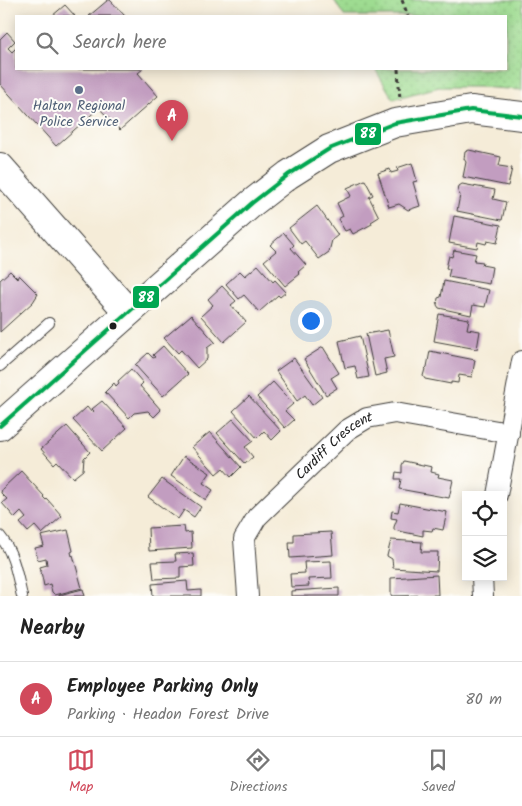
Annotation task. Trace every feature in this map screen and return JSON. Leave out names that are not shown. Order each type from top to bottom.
[{"type":"street","points":[[0,426],[252,203],[288,175],[330,149],[401,122],[471,110],[522,116]]},
{"type":"street","points":[[0,167],[128,312]]},
{"type":"street","points":[[498,491],[522,361]]},
{"type":"street","name":"Cardiff Crescent","points":[[248,596],[244,539],[257,516],[347,430],[367,418],[395,413],[509,434]]},
{"type":"street","points":[[482,581],[483,596]]},
{"type":"lane","points":[[0,366],[49,323]]},
{"type":"lane","points":[[0,536],[12,558],[22,596]]},
{"type":"path","points":[[402,0],[408,15]]},
{"type":"path","points":[[398,70],[401,122]]},
{"type":"green space","points":[[334,0],[522,0],[522,90],[439,87],[393,99],[376,70],[507,70],[507,15],[343,15]]},
{"type":"building","points":[[110,0],[124,15],[90,15]]},
{"type":"building","points":[[65,5],[74,15],[53,15]]},
{"type":"building","name":"Halton Regional Police Service","points":[[7,32],[15,41],[8,48],[12,52],[15,49],[15,70],[142,70],[138,73],[158,96],[120,130],[99,108],[56,146],[0,84],[0,39]]},
{"type":"building","points":[[469,150],[501,157],[499,166],[512,168],[508,186],[463,177],[466,162],[464,159],[465,152]]},
{"type":"building","points":[[412,163],[417,181],[413,182],[420,206],[408,210],[399,204],[389,207],[378,173],[390,169],[391,173],[398,171],[397,168]]},
{"type":"building","points":[[365,180],[373,195],[369,197],[379,217],[371,222],[372,224],[353,234],[350,229],[345,231],[338,219],[343,216],[337,203],[351,196],[347,188]]},
{"type":"building","points":[[462,184],[495,190],[493,199],[506,202],[502,220],[457,211],[460,195],[458,192],[459,186]]},
{"type":"building","points":[[317,206],[338,235],[332,240],[329,252],[319,259],[305,241],[301,244],[289,228]]},
{"type":"building","points":[[454,216],[501,225],[497,243],[487,241],[486,244],[478,242],[477,248],[449,243]]},
{"type":"building","points":[[284,233],[294,245],[291,248],[306,265],[298,272],[300,274],[285,286],[264,261],[276,251],[270,245]]},
{"type":"building","points":[[454,250],[476,254],[474,261],[483,262],[482,265],[492,267],[489,284],[448,277],[450,269],[446,268],[449,256],[452,257]]},
{"type":"building","points":[[258,265],[273,282],[275,280],[286,292],[280,297],[278,295],[259,312],[244,295],[239,299],[226,284],[240,271],[245,276]]},
{"type":"building","points":[[10,271],[17,278],[19,275],[38,294],[33,302],[0,332],[0,280]]},
{"type":"building","points":[[444,281],[489,290],[485,307],[473,305],[471,315],[439,308],[437,305],[438,298],[441,297]]},
{"type":"building","points":[[222,286],[236,301],[231,305],[246,322],[224,342],[201,316],[213,305],[208,299]]},
{"type":"building","points":[[439,314],[469,319],[467,329],[480,331],[477,349],[434,341]]},
{"type":"building","points":[[191,315],[215,342],[207,348],[207,359],[197,368],[181,350],[178,353],[164,338]]},
{"type":"building","points":[[388,330],[394,357],[384,359],[387,373],[375,376],[366,334]]},
{"type":"building","points":[[360,336],[369,377],[358,379],[355,366],[345,368],[339,341]]},
{"type":"building","points":[[163,346],[188,374],[163,396],[135,365],[148,353],[153,358],[155,357],[153,355]]},
{"type":"building","points":[[323,347],[339,373],[331,378],[337,388],[326,395],[304,359]]},
{"type":"building","points":[[430,351],[475,360],[472,377],[459,375],[458,383],[451,382],[451,384],[425,379],[423,376]]},
{"type":"building","points":[[294,358],[322,397],[312,405],[305,395],[297,401],[276,371]]},
{"type":"building","points":[[131,369],[143,383],[140,386],[161,410],[154,417],[148,411],[134,413],[129,418],[105,392],[114,383],[116,386],[119,383],[118,381]]},
{"type":"building","points":[[273,382],[293,404],[285,411],[294,420],[285,428],[257,397]]},
{"type":"building","points":[[249,396],[281,431],[272,440],[264,431],[257,438],[233,411]]},
{"type":"building","points":[[102,401],[127,428],[102,451],[73,420],[87,407],[92,413],[94,411],[92,409]]},
{"type":"building","points":[[233,419],[253,441],[245,447],[253,457],[245,464],[217,433]]},
{"type":"building","points":[[67,426],[90,452],[84,458],[83,470],[73,478],[57,461],[54,464],[41,449]]},
{"type":"building","points":[[210,432],[241,467],[231,477],[223,468],[216,474],[192,447]]},
{"type":"building","points":[[184,456],[210,473],[203,483],[213,490],[206,500],[171,476]]},
{"type":"building","points":[[404,461],[432,467],[431,472],[439,474],[438,477],[453,480],[449,498],[399,489],[401,479],[395,479],[396,472],[402,473]]},
{"type":"building","points":[[21,471],[62,516],[42,534],[35,526],[28,532],[20,523],[26,518],[21,512],[15,518],[2,503],[7,499],[1,493],[2,489]]},
{"type":"building","points":[[162,479],[201,507],[194,517],[184,510],[178,519],[148,497]]},
{"type":"building","points":[[400,503],[447,512],[443,530],[433,528],[432,531],[423,530],[423,536],[394,530],[397,519],[391,518],[392,511],[398,512]]},
{"type":"building","points":[[184,526],[185,533],[191,532],[192,548],[149,551],[148,528]]},
{"type":"building","points":[[68,530],[73,551],[71,552],[82,588],[55,595],[50,584],[44,586],[40,567],[47,565],[46,558],[38,560],[35,548],[44,546],[41,536]]},
{"type":"building","points":[[331,532],[333,555],[290,558],[289,542],[294,542],[294,534]]},
{"type":"building","points":[[391,540],[422,542],[421,552],[438,552],[437,571],[393,568],[392,559],[387,556]]},
{"type":"building","points":[[193,553],[194,566],[180,567],[180,578],[154,579],[152,562],[176,561],[175,554]]},
{"type":"building","points":[[331,561],[332,578],[308,579],[309,586],[291,587],[290,574],[305,573],[304,562]]},
{"type":"building","points":[[437,575],[438,595],[391,596],[391,578]]},
{"type":"building","points":[[187,581],[188,591],[201,590],[201,596],[153,596],[152,584]]},
{"type":"building","points":[[339,588],[339,596],[291,596],[291,591]]},
{"type":"building","points":[[83,589],[85,596],[59,596],[59,595]]},
{"type":"transit line","name":"88","points":[[0,426],[252,203],[288,175],[329,149],[395,123],[471,110],[522,116]]},
{"type":"place","name":"Halton Regional Police Service","points":[[79,90]]},
{"type":"place","name":"Employee Parking Only","points":[[172,141]]}]
